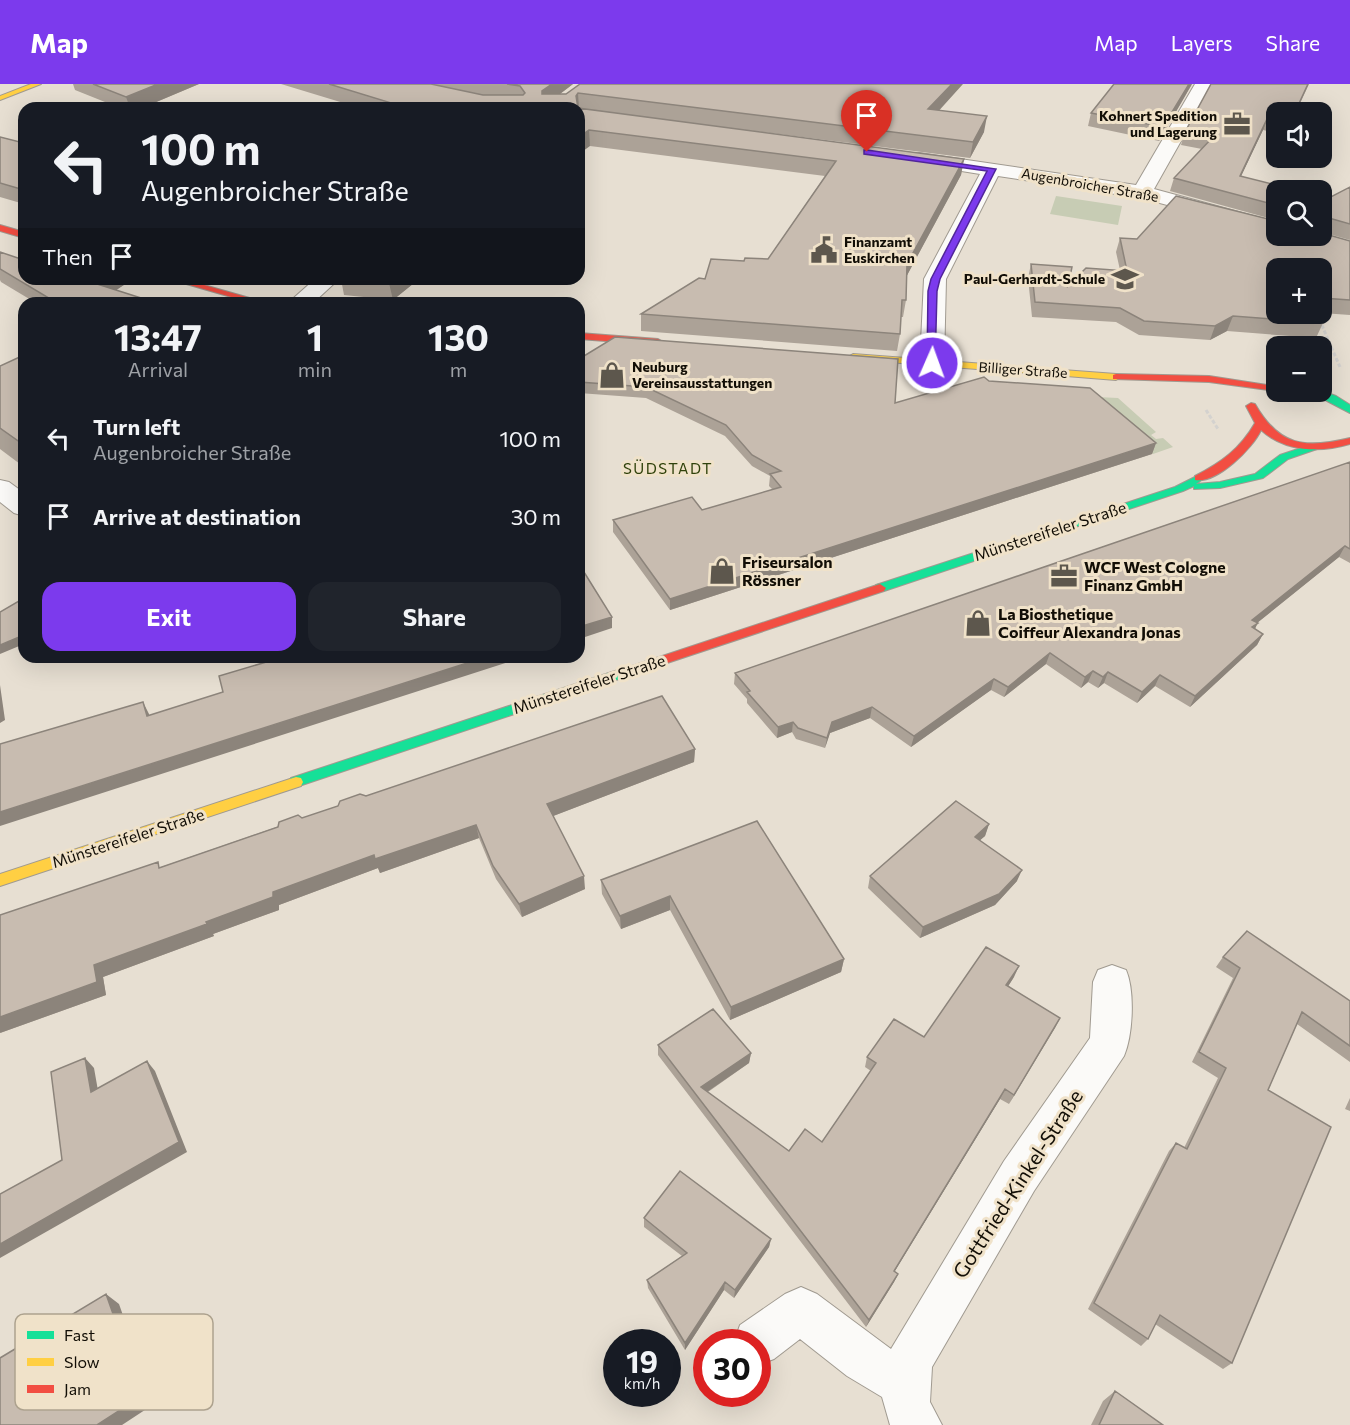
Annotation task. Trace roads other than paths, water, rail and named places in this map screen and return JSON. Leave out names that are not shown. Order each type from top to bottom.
[{"type":"street","points":[[0,98],[37,84]]},
{"type":"street","points":[[1142,192],[1204,84]]},
{"type":"street","name":"Augenbroicher Straße","points":[[901,157],[1142,192],[1266,225]]},
{"type":"street","points":[[932,363],[935,279],[992,169]]},
{"type":"street","points":[[0,228],[18,232]]},
{"type":"street","points":[[195,285],[240,297]]},
{"type":"street","points":[[306,297],[321,285]]},
{"type":"street","points":[[585,337],[673,344]]},
{"type":"street","name":"Billiger Straße","points":[[838,356],[1144,379],[1209,379],[1266,388]]},
{"type":"street","name":"Billiger Straße","points":[[1144,379],[1177,390],[1198,393]]},
{"type":"street","name":"Münstereifeler Straße","points":[[1179,489],[1236,457],[1252,442],[1255,419],[1253,400],[1259,394],[1266,392]]},
{"type":"street","points":[[1332,398],[1350,399]]},
{"type":"street","points":[[1332,398],[1350,410]]},
{"type":"street","points":[[1235,405],[1286,441],[1313,447],[1332,447],[1350,442]]},
{"type":"street","name":"Münstereifeler Straße","points":[[0,880],[1179,489],[1246,480],[1267,471],[1290,454],[1313,447]]},
{"type":"street","points":[[0,488],[18,502]]},
{"type":"street","name":"Gottfried-Kinkel-Straße","points":[[912,1404],[910,1360],[1018,1176],[1110,1043],[1112,982]]},
{"type":"street","name":"Gottfried-Kinkel-Straße","points":[[771,1332],[801,1310],[864,1359],[912,1404]]},
{"type":"place","name":"Kohnert Spedition und Lagerung","points":[[1237,124]]},
{"type":"place","name":"Finanzamt Euskirchen","points":[[824,250]]},
{"type":"place","name":"Paul-Gerhardt-Schule","points":[[1125,279]]},
{"type":"place","name":"Neuburg Vereinsausstattungen","points":[[612,375]]},
{"type":"place","name":"Friseursalon Rössner","points":[[722,571]]},
{"type":"place","name":"WCF West Cologne Finanz GmbH","points":[[1064,576]]},
{"type":"place","name":"La Biosthetique Coiffeur Alexandra Jonas","points":[[978,623]]},
{"type":"district","name":"SÜDSTADT","points":[[668,469]]}]
